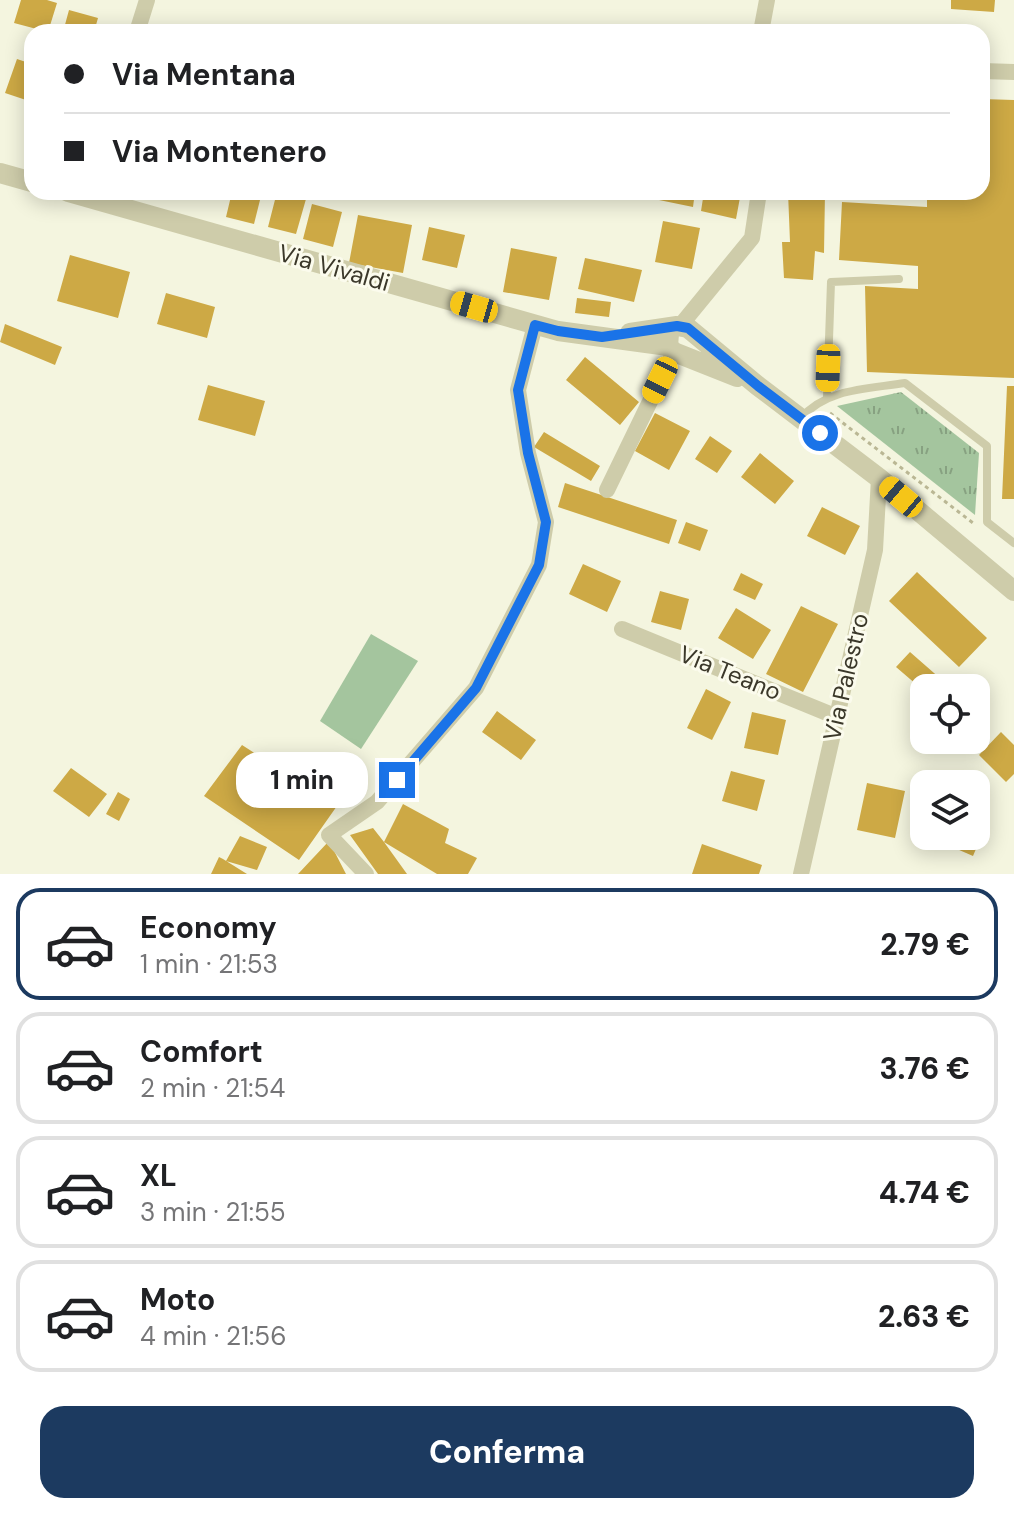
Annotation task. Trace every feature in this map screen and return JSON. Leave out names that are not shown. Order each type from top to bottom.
[{"type":"street","points":[[140,24],[147,0]]},
{"type":"street","points":[[762,24],[767,0]]},
{"type":"street","points":[[990,71],[1014,72]]},
{"type":"street","points":[[0,173],[24,180]]},
{"type":"street","name":"Via Vivaldi","points":[[102,200],[535,325],[674,351],[758,386]]},
{"type":"street","points":[[686,329],[702,297],[752,238],[758,200]]},
{"type":"street","points":[[366,874],[329,835],[377,802],[476,688],[539,565],[546,522],[528,453],[518,390],[535,325]]},
{"type":"street","points":[[607,490],[674,351],[667,339],[670,332],[686,329],[879,478],[1014,591]]},
{"type":"street","name":"Via Vivaldi","points":[[602,337],[686,329]]},
{"type":"street","name":"Via Palestro","points":[[801,874],[875,550],[879,478]]},
{"type":"street","name":"Via Teano","points":[[622,629],[837,717]]},
{"type":"lane","points":[[827,397],[831,282],[899,279]]},
{"type":"lane","points":[[800,419],[812,405],[827,397],[905,383],[987,446],[987,522],[1014,543]]},
{"type":"green space","points":[[901,392],[979,453],[975,515],[837,406]]},
{"type":"green space","points":[[371,634],[418,661],[361,749],[320,721]]},
{"type":"building","points":[[21,0],[57,3],[50,24],[14,23]]},
{"type":"building","points":[[951,0],[995,0],[994,12],[951,9]]},
{"type":"building","points":[[69,10],[98,18],[96,24],[65,24]]},
{"type":"building","points":[[17,59],[24,61],[24,99],[5,93]]},
{"type":"building","points":[[990,99],[1014,100],[1014,378],[867,372],[865,286],[918,289],[918,266],[839,260],[842,202],[927,207],[927,200],[990,200]]},
{"type":"building","points":[[230,200],[260,200],[254,224],[226,217]]},
{"type":"building","points":[[275,200],[306,200],[296,234],[268,227]]},
{"type":"building","points":[[659,200],[694,200],[693,207]]},
{"type":"building","points":[[703,200],[740,200],[736,219],[701,211]]},
{"type":"building","points":[[788,200],[825,200],[824,253],[815,251],[813,280],[784,278],[782,242],[790,242]]},
{"type":"building","points":[[312,204],[342,212],[333,247],[303,239]]},
{"type":"building","points":[[358,215],[412,225],[403,273],[349,263]]},
{"type":"building","points":[[663,221],[700,228],[692,269],[655,262]]},
{"type":"building","points":[[429,227],[465,235],[457,268],[422,260]]},
{"type":"building","points":[[511,248],[557,257],[549,300],[503,292]]},
{"type":"building","points":[[70,255],[130,272],[118,318],[57,301]]},
{"type":"building","points":[[585,258],[642,270],[634,302],[578,289]]},
{"type":"building","points":[[166,293],[215,307],[207,338],[157,324]]},
{"type":"building","points":[[577,298],[611,302],[609,317],[575,313]]},
{"type":"building","points":[[5,324],[62,347],[55,365],[0,342]]},
{"type":"building","points":[[585,357],[639,402],[620,425],[566,380]]},
{"type":"building","points":[[208,385],[265,401],[255,436],[198,420]]},
{"type":"building","points":[[1007,386],[1014,386],[1014,499],[1002,499]]},
{"type":"building","points":[[655,413],[690,431],[669,470],[635,451]]},
{"type":"building","points":[[544,432],[600,466],[591,481],[534,447]]},
{"type":"building","points":[[710,436],[732,451],[717,473],[695,459]]},
{"type":"building","points":[[760,453],[794,481],[775,504],[741,477]]},
{"type":"building","points":[[565,483],[677,520],[669,544],[558,507]]},
{"type":"building","points":[[822,507],[860,526],[845,555],[807,536]]},
{"type":"building","points":[[686,522],[708,530],[700,551],[678,543]]},
{"type":"building","points":[[583,564],[621,581],[607,612],[569,594]]},
{"type":"building","points":[[917,572],[987,638],[959,667],[889,601]]},
{"type":"building","points":[[741,573],[763,584],[755,600],[733,590]]},
{"type":"building","points":[[660,591],[689,599],[681,630],[651,622]]},
{"type":"building","points":[[801,606],[838,624],[803,692],[766,674]]},
{"type":"building","points":[[736,608],[771,630],[753,659],[718,638]]},
{"type":"building","points":[[910,652],[935,674],[910,674],[910,679],[896,667]]},
{"type":"building","points":[[706,689],[731,702],[712,740],[687,728]]},
{"type":"building","points":[[497,711],[536,740],[521,760],[482,732]]},
{"type":"building","points":[[752,712],[786,720],[778,755],[744,748]]},
{"type":"building","points":[[1001,732],[1014,745],[1014,774],[1006,782],[979,755],[990,754],[990,744]]},
{"type":"building","points":[[242,745],[273,765],[262,786],[293,805],[328,756],[358,776],[299,860],[204,796]]},
{"type":"building","points":[[71,768],[107,794],[89,817],[53,791]]},
{"type":"building","points":[[731,771],[765,780],[757,811],[722,801]]},
{"type":"building","points":[[867,783],[905,791],[895,838],[857,830]]},
{"type":"building","points":[[118,792],[130,799],[119,821],[106,814]]},
{"type":"building","points":[[403,804],[449,829],[445,843],[477,858],[468,874],[437,874],[384,842]]},
{"type":"building","points":[[373,828],[407,874],[378,874],[350,835]]},
{"type":"building","points":[[240,836],[267,847],[257,870],[226,861]]},
{"type":"building","points":[[329,841],[346,874],[298,874]]},
{"type":"building","points":[[702,844],[762,865],[759,874],[692,874]]},
{"type":"building","points":[[959,850],[976,850],[973,856]]},
{"type":"building","points":[[219,857],[223,859],[247,874],[211,874]]},
{"type":"route","points":[[397,780],[476,688],[539,565],[546,522],[528,453],[518,390],[535,325],[602,337],[685,326],[820,433]]}]
